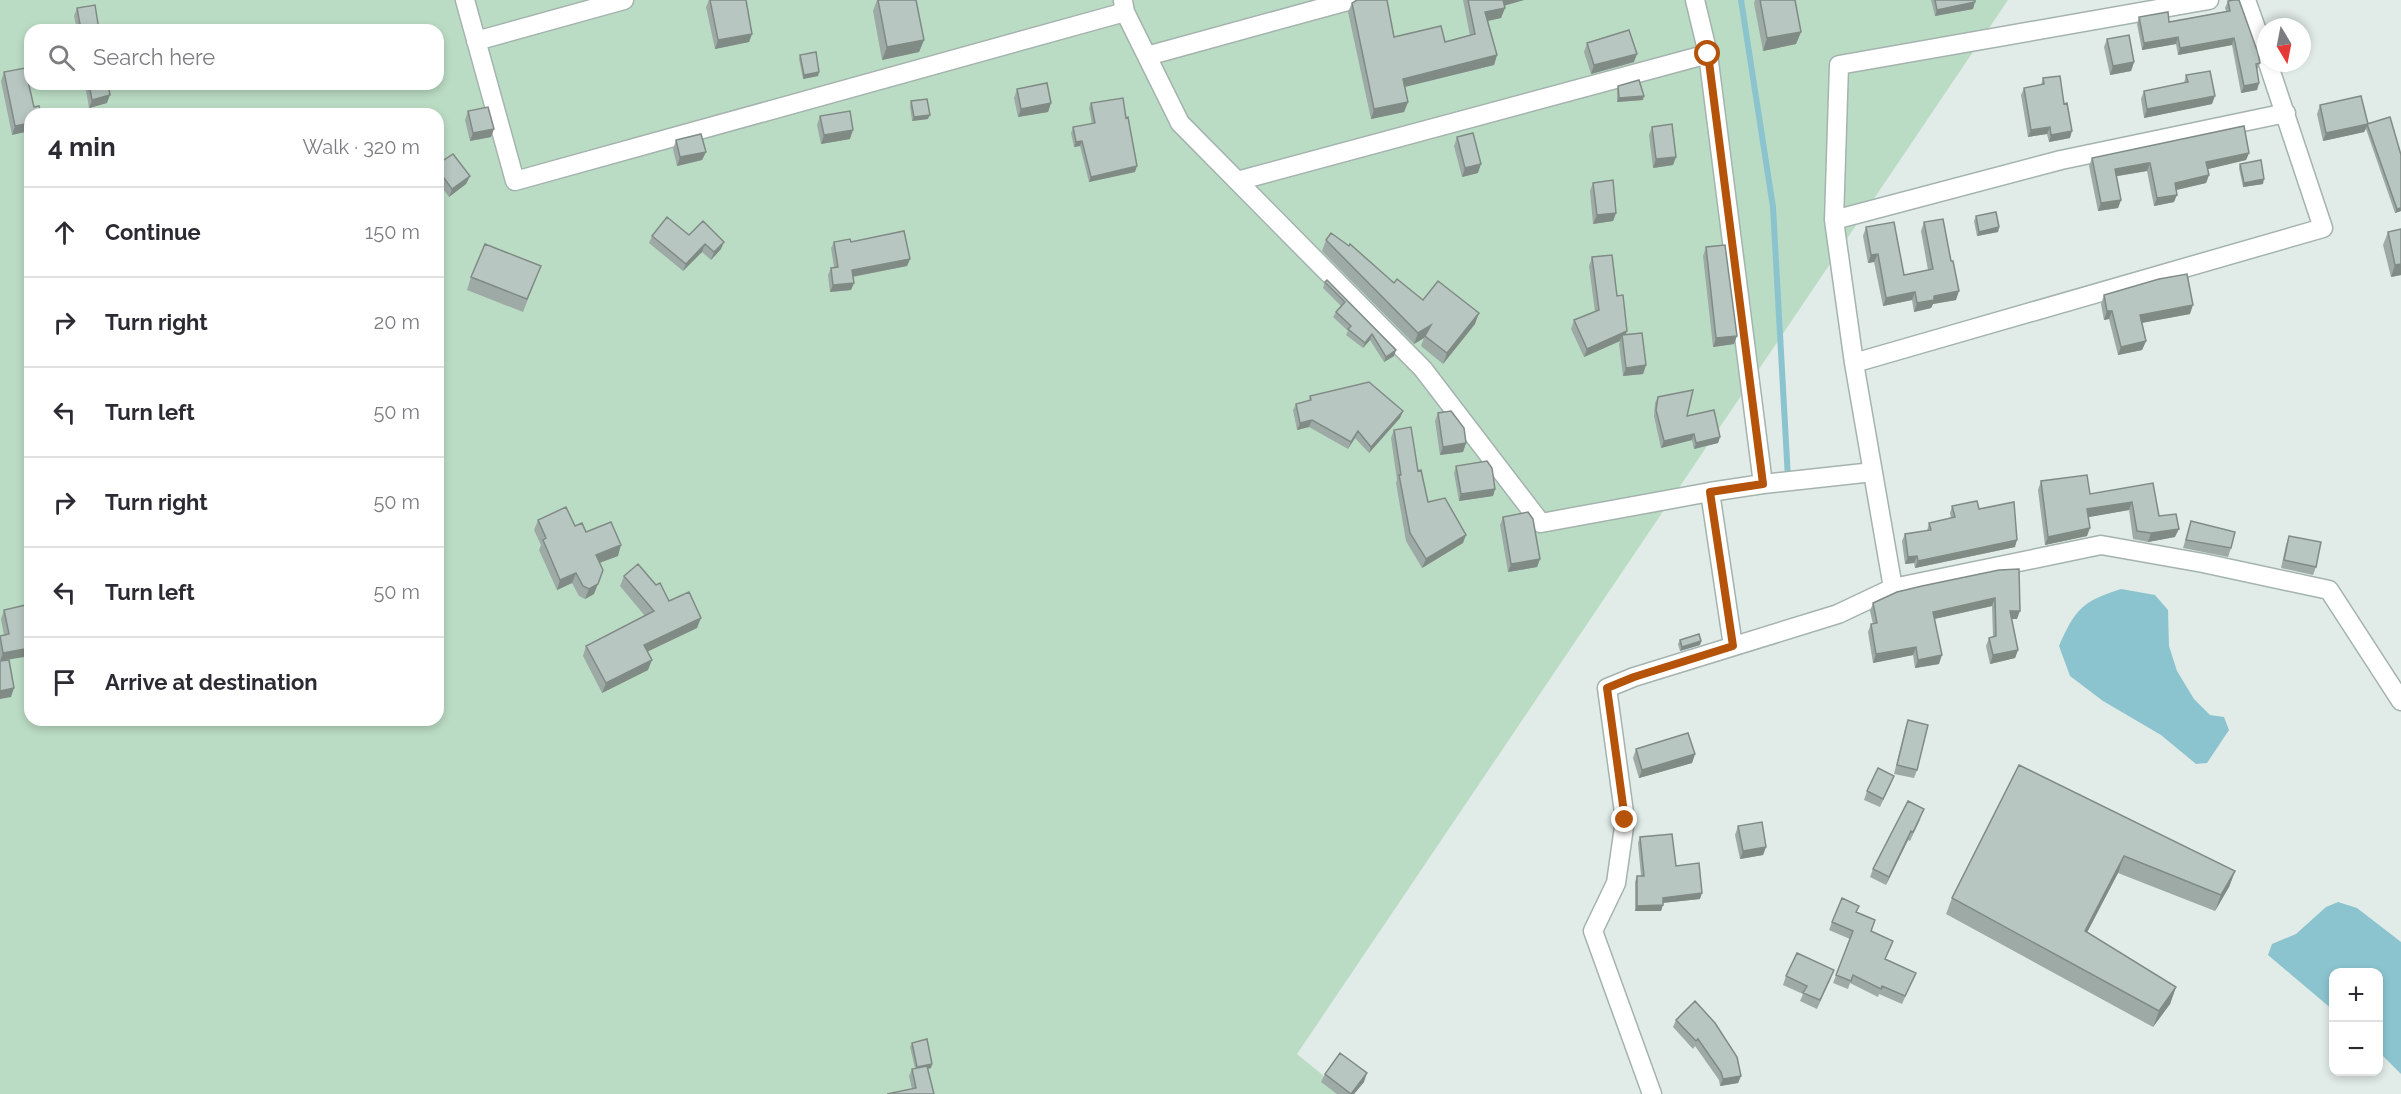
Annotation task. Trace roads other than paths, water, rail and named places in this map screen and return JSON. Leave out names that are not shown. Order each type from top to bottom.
[{"type":"street","points":[[465,0],[515,181],[1124,6],[1180,123],[1423,369],[1541,523],[1710,492],[1873,472]]},
{"type":"street","points":[[476,41],[624,0]]},
{"type":"street","points":[[1147,56],[1350,0]]},
{"type":"street","points":[[1695,0],[1708,54],[1763,484]]},
{"type":"street","points":[[1893,588],[1854,363],[1834,220],[1839,65],[2209,0]]},
{"type":"street","points":[[2246,0],[2257,31]]},
{"type":"street","points":[[1237,181],[1708,54]]},
{"type":"street","points":[[1854,363],[2323,228],[2271,72]]},
{"type":"street","points":[[1834,220],[2061,160],[2286,113]]},
{"type":"street","points":[[1710,492],[1733,646]]},
{"type":"street","points":[[1652,1094],[1593,931],[1616,883],[1625,820],[1607,688],[1634,677],[1838,614],[1893,588],[2101,545],[2203,563],[2329,590],[2401,701]]},
{"type":"water","points":[[2121,589],[2155,595],[2168,610],[2169,646],[2177,671],[2194,699],[2210,715],[2224,717],[2229,730],[2207,763],[2196,764],[2161,735],[2103,701],[2070,676],[2059,646],[2075,615],[2088,603]]},
{"type":"water","points":[[2338,902],[2357,908],[2401,942],[2401,1074],[2383,1056],[2383,968],[2329,968],[2329,1007],[2268,955],[2272,944],[2296,934],[2326,907]]},
{"type":"waterway","points":[[1741,0],[1773,207],[1788,479]]}]
